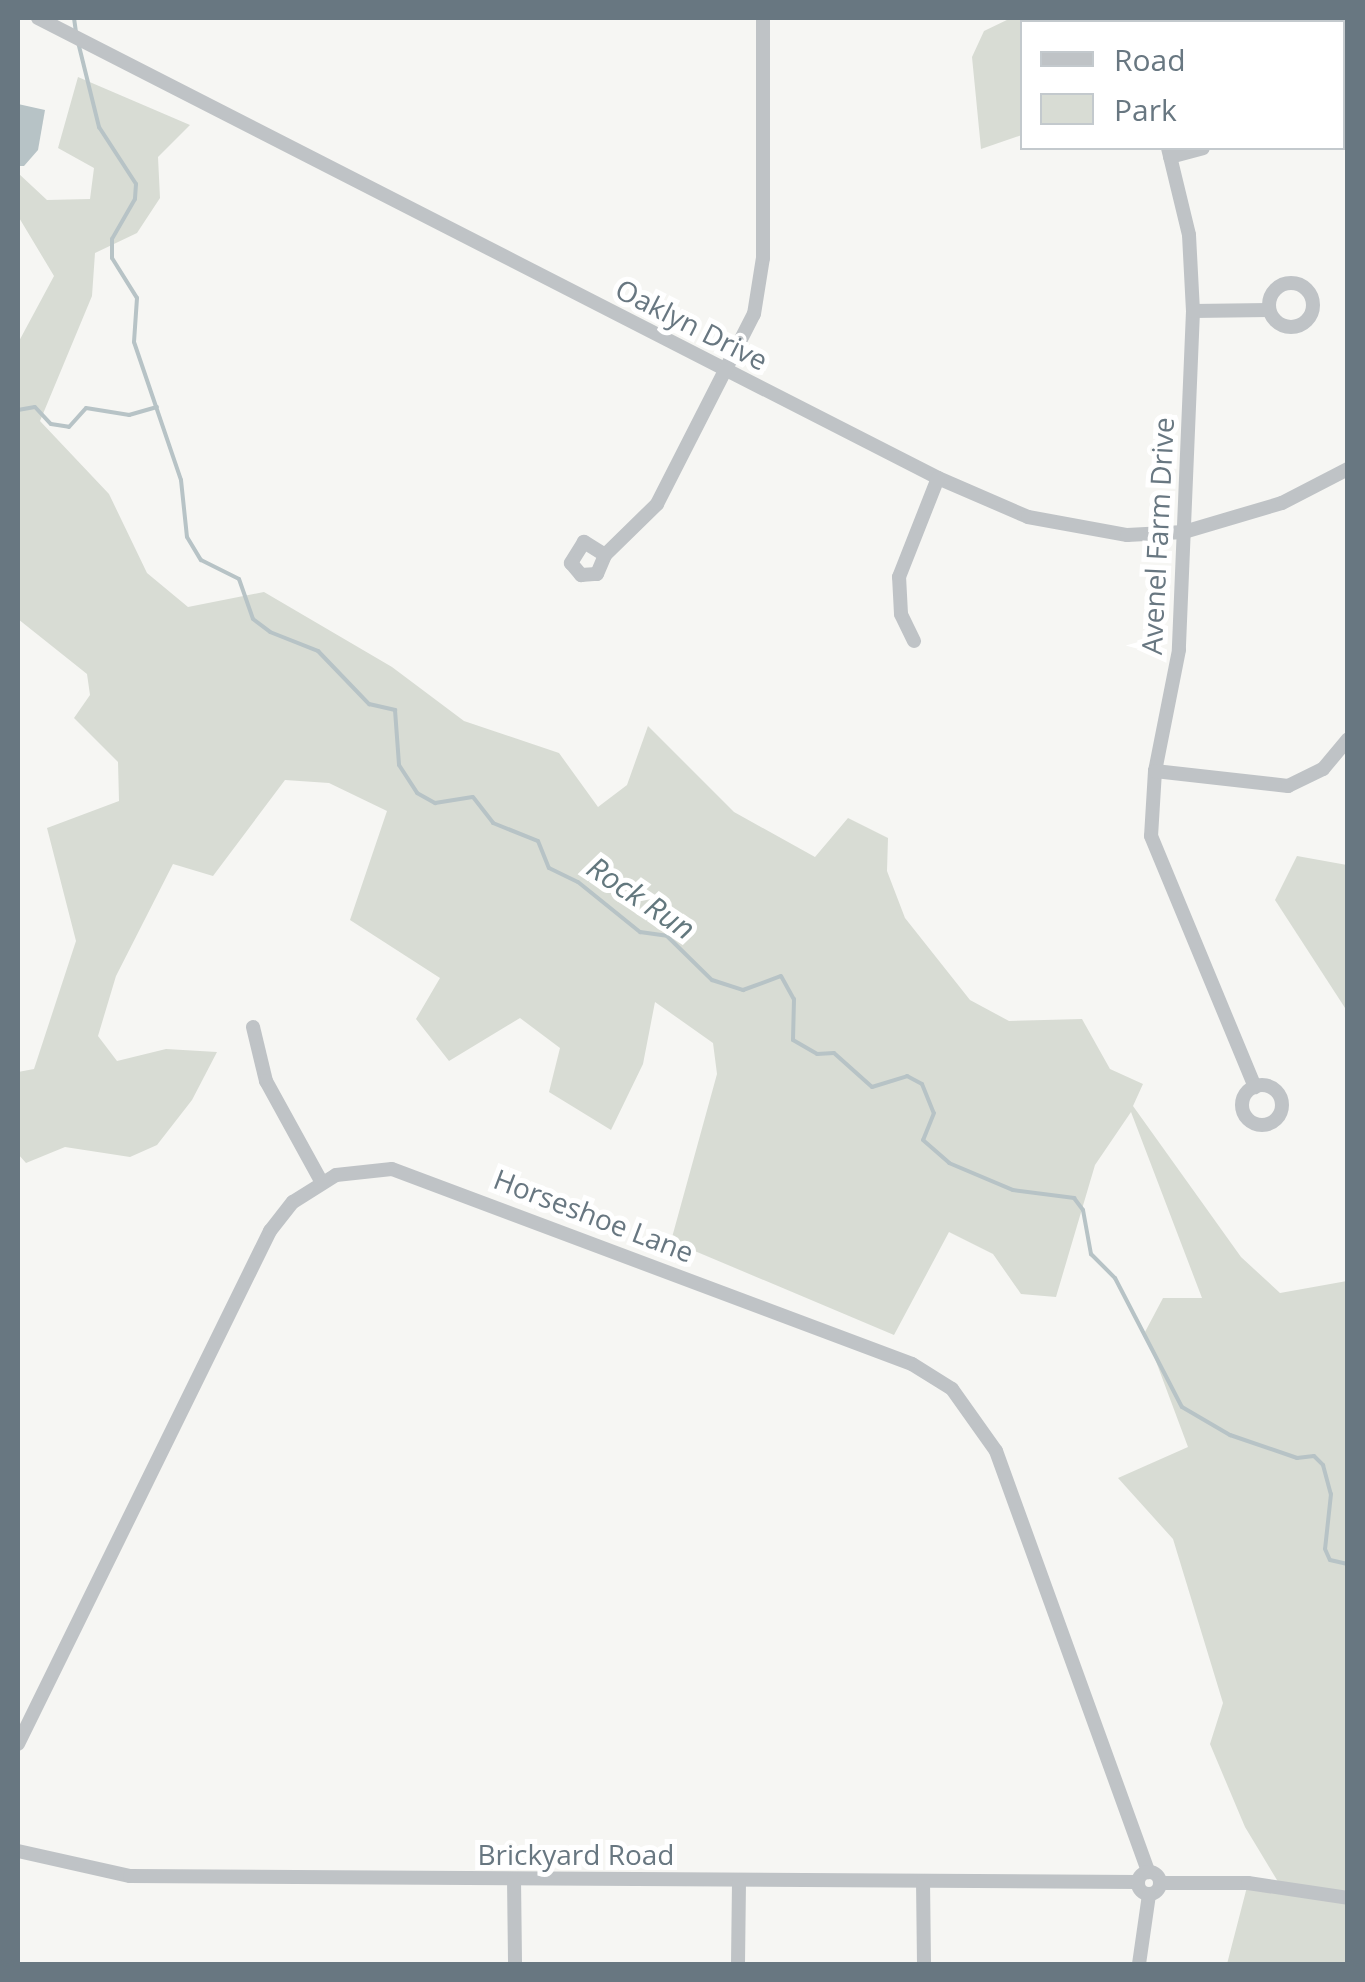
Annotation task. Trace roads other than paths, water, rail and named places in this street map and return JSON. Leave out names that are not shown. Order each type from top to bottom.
[{"type":"street","name":"Oaklyn Drive","points":[[38,18],[938,478],[1028,518],[1127,536],[1184,532],[1282,503],[1348,468]]},
{"type":"street","points":[[604,555],[657,504],[754,314],[763,258],[763,18]]},
{"type":"street","name":"Avenel Farm Drive","points":[[1169,152],[1189,235],[1194,311],[1179,650],[1149,814],[1157,860],[1254,1087]]},
{"type":"street","points":[[1194,311],[1270,310]]},
{"type":"street","points":[[914,640],[901,614],[899,577],[938,478]]},
{"type":"street","points":[[1155,771],[1288,786],[1324,769],[1348,740]]},
{"type":"street","points":[[253,1028],[266,1081],[322,1184]]},
{"type":"street","name":"Horseshoe Lane","points":[[18,1744],[270,1231],[293,1202],[322,1184],[360,1170],[421,1176],[912,1364],[952,1389],[996,1451],[1143,1877]]},
{"type":"street","name":"Brickyard Road","points":[[18,1851],[130,1876],[924,1881],[1143,1877]]},
{"type":"street","points":[[1143,1877],[1160,1883],[1267,1885],[1348,1898]]},
{"type":"street","points":[[1140,1964],[1149,1895],[1143,1877]]},
{"type":"street","points":[[514,1879],[515,1964]]},
{"type":"street","points":[[738,1964],[740,1880]]},
{"type":"street","points":[[924,1881],[924,1964]]},
{"type":"street","points":[[1149,1895],[1160,1883]]},
{"type":"waterway","name":"Rock Run","points":[[74,18],[76,33]]},
{"type":"waterway","name":"Rock Run","points":[[78,42],[99,127],[136,184],[135,199],[112,239],[112,258],[137,298],[134,342],[181,480],[187,537],[201,560],[239,579],[253,619],[270,632],[318,651],[369,704],[395,710],[399,765],[417,793],[435,803],[473,797],[493,823],[538,841],[549,868],[578,882],[640,932],[667,936],[712,980],[743,990],[781,976],[794,999],[793,1040],[817,1054],[834,1053],[872,1087],[907,1076],[922,1084],[934,1113],[923,1140],[949,1163],[1013,1190],[1074,1198],[1083,1210],[1091,1254],[1115,1278],[1182,1407],[1230,1435],[1297,1458],[1314,1456],[1323,1465],[1331,1494],[1325,1549],[1330,1560],[1348,1564]]},
{"type":"waterway","points":[[18,410],[35,407],[51,424],[69,427],[86,408],[129,415],[157,407]]}]
